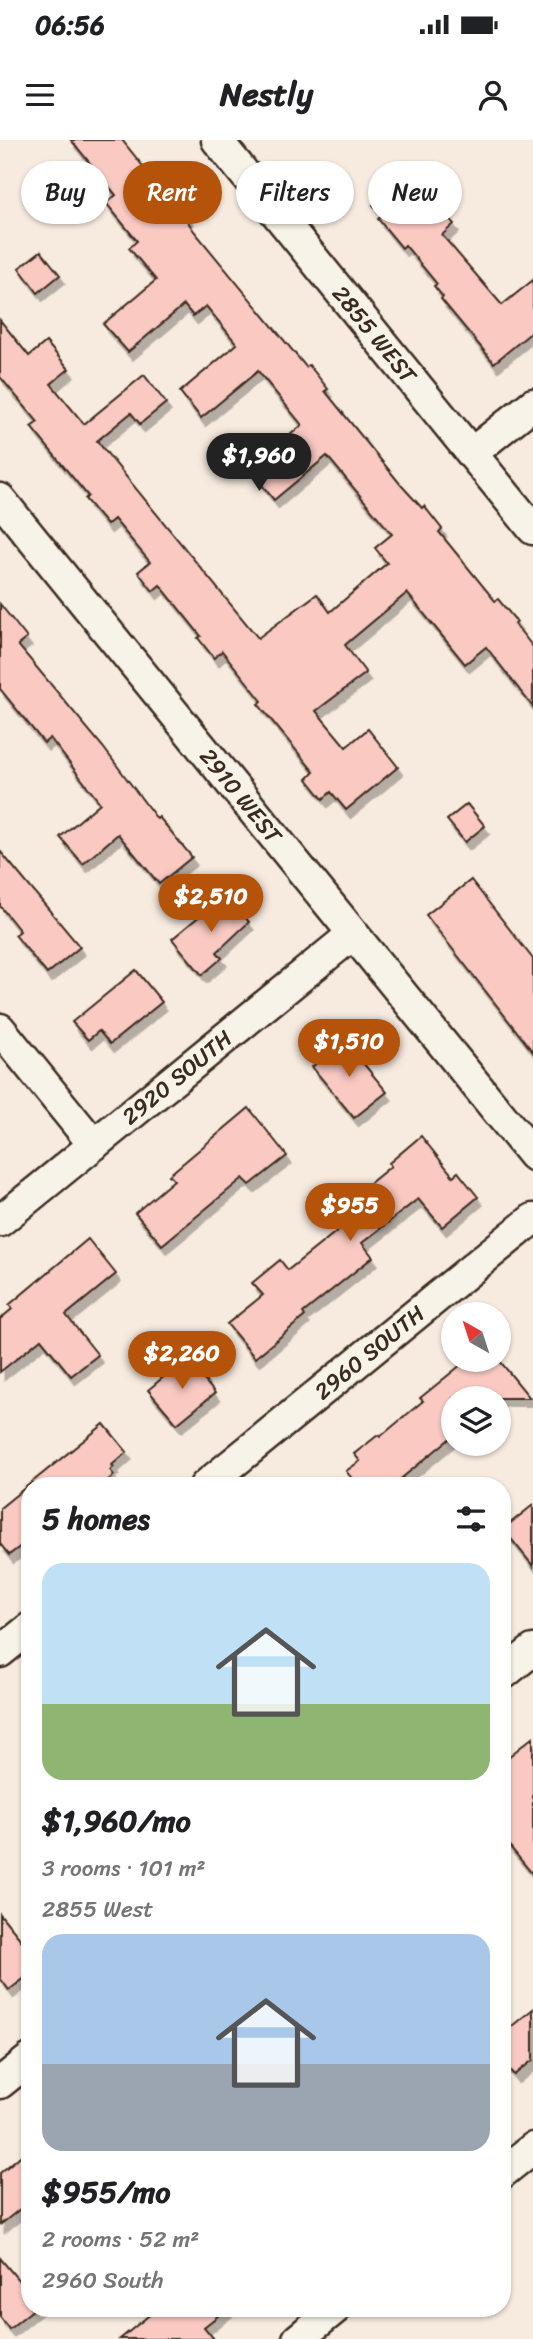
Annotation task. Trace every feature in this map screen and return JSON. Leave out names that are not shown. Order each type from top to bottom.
[{"type":"street","name":"2855 WEST","points":[[217,140],[533,529]]},
{"type":"street","points":[[472,453],[533,404]]},
{"type":"street","name":"2910 WEST","points":[[0,499],[533,1155]]},
{"type":"street","name":"2920 SOUTH","points":[[0,1222],[354,934]]},
{"type":"street","points":[[0,1028],[94,1145]]},
{"type":"street","name":"2960 SOUTH","points":[[216,1477],[533,1219]]},
{"type":"street","points":[[0,1652],[21,1635]]},
{"type":"street","points":[[511,1668],[533,1650]]},
{"type":"street","points":[[0,2083],[21,2066]]},
{"type":"street","points":[[511,2166],[533,2148]]},
{"type":"street","points":[[298,2339],[325,2317]]},
{"type":"building","points":[[71,140],[122,140],[139,161],[123,161],[123,224],[109,207],[109,201],[116,195],[109,186],[109,161],[88,161]]},
{"type":"building","points":[[123,224],[189,224],[306,367],[309,365],[328,389],[325,391],[401,485],[422,508],[424,506],[442,529],[439,532],[495,601],[498,599],[517,622],[515,624],[533,647],[533,707],[486,647],[465,664],[407,593],[345,645],[366,673],[316,711],[346,747],[368,729],[398,767],[346,810],[331,792],[323,799],[307,779],[314,772],[258,704],[262,701],[222,651],[214,658],[198,638],[201,636],[160,585],[153,591],[138,572],[150,562],[114,519],[107,525],[85,499],[88,496],[31,427],[38,422],[0,377],[0,320],[29,356],[46,342],[69,369],[51,384],[84,424],[144,375],[166,403],[140,424],[131,413],[97,441],[258,638],[317,594],[330,612],[387,563],[375,548],[392,534],[327,456],[274,500],[249,469],[302,425],[258,371],[201,418],[180,392],[237,344],[206,306],[193,316],[184,305],[128,352],[103,324],[156,280],[129,248],[137,241]]},
{"type":"building","points":[[382,224],[454,224],[442,235],[502,305],[533,280],[533,331],[494,363],[441,299],[443,297],[434,286],[437,284],[405,245],[402,248]]},
{"type":"building","points":[[41,251],[60,275],[38,293],[19,268]]},
{"type":"building","points":[[0,604],[27,638],[18,645],[103,747],[157,819],[159,817],[192,857],[159,884],[118,834],[83,864],[60,837],[100,803],[50,738],[44,743],[0,689]]},
{"type":"building","points":[[467,804],[485,826],[465,842],[447,820]]},
{"type":"building","points":[[0,851],[80,947],[47,974],[15,935],[20,931],[0,906]]},
{"type":"building","points":[[471,880],[533,959],[533,1052],[426,915]]},
{"type":"building","points":[[226,894],[249,922],[217,952],[222,958],[202,975],[172,939]]},
{"type":"building","points":[[136,970],[162,1002],[110,1044],[99,1031],[88,1040],[72,1022]]},
{"type":"building","points":[[344,1040],[387,1092],[354,1118],[312,1067]]},
{"type":"building","points":[[249,1108],[287,1156],[250,1185],[243,1178],[162,1245],[135,1213],[174,1180],[169,1175]]},
{"type":"building","points":[[421,1136],[453,1176],[458,1172],[478,1197],[442,1227],[418,1199],[362,1243],[373,1257],[303,1313],[305,1316],[255,1358],[227,1324],[263,1295],[252,1283],[280,1260],[288,1270],[342,1227],[332,1214],[391,1166],[389,1163]]},
{"type":"building","points":[[88,1239],[116,1274],[66,1315],[98,1355],[71,1376],[41,1339],[0,1372],[0,1319],[12,1309],[9,1305]]},
{"type":"building","points":[[186,1358],[215,1393],[177,1424],[148,1390]]},
{"type":"building","points":[[452,1372],[509,1372],[530,1398],[511,1398],[511,1386],[441,1386],[441,1446],[403,1477],[351,1477],[346,1471],[360,1461],[354,1454],[378,1435],[380,1437],[423,1401],[420,1398]]},
{"type":"building","points":[[104,1424],[127,1452],[112,1465],[114,1467],[110,1470],[114,1475],[112,1477],[38,1477]]},
{"type":"building","points":[[21,1491],[21,1546],[9,1555],[0,1544],[0,1508]]},
{"type":"building","points":[[533,1505],[533,1566],[511,1539],[511,1523]]},
{"type":"building","points":[[533,1737],[533,1875],[511,1848],[511,1755]]},
{"type":"building","points":[[0,1914],[21,1940],[21,1981],[9,1990],[0,1978]]},
{"type":"building","points":[[533,2009],[533,2060],[514,2075],[511,2072],[511,2027]]},
{"type":"building","points":[[21,2156],[21,2208],[0,2225],[0,2173]]},
{"type":"building","points":[[0,2258],[21,2283],[21,2317],[24,2317],[9,2329],[0,2317]]},
{"type":"building","points":[[147,2317],[217,2317],[204,2327],[214,2339],[120,2339]]}]
